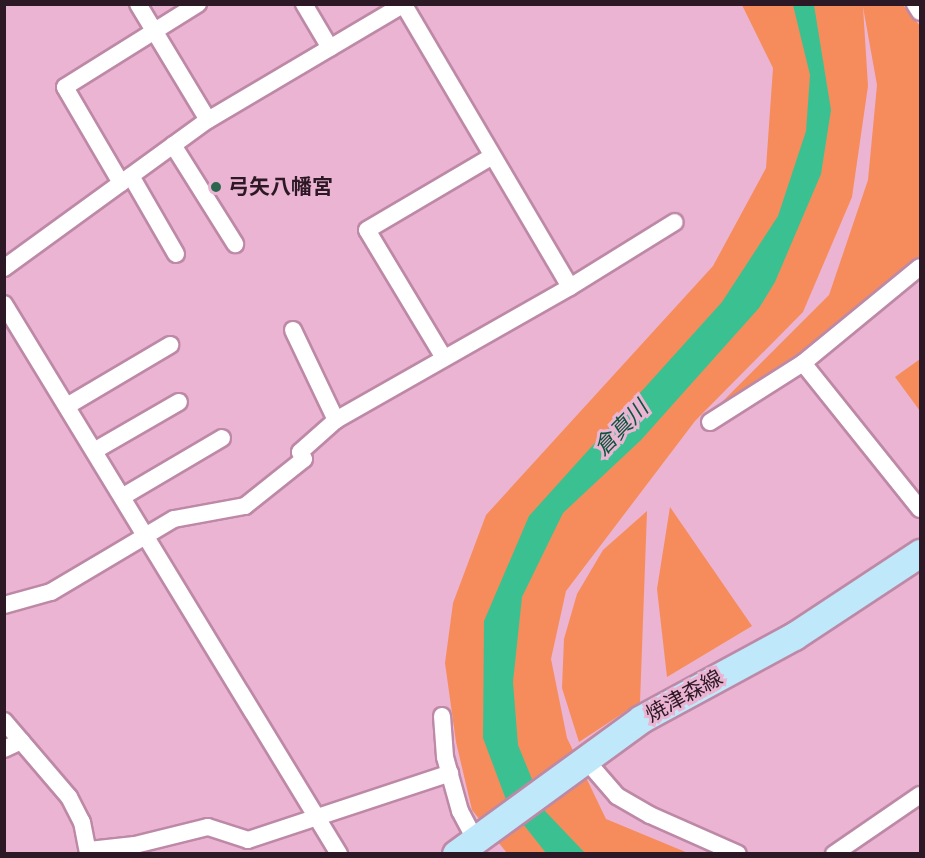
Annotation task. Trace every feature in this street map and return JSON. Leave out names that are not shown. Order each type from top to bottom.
[{"type":"main road","name":"焼津森線","points":[[471,842],[641,719],[794,636],[921,553]]},
{"type":"street","points":[[138,4],[208,120]]},
{"type":"street","points":[[176,254],[65,87],[198,4]]},
{"type":"street","points":[[304,4],[330,48]]},
{"type":"street","points":[[915,4],[921,12]]},
{"type":"street","points":[[4,268],[208,120],[404,5],[491,157],[570,287]]},
{"type":"street","points":[[173,145],[235,244]]},
{"type":"street","points":[[444,358],[367,230],[491,157]]},
{"type":"street","points":[[4,605],[51,592],[174,519],[245,506],[304,459],[300,452],[336,420],[570,287],[675,222]]},
{"type":"street","points":[[710,422],[803,363],[921,267]]},
{"type":"street","points":[[4,304],[339,854]]},
{"type":"street","points":[[293,330],[336,420]]},
{"type":"street","points":[[67,406],[170,345]]},
{"type":"street","points":[[803,363],[921,509]]},
{"type":"street","points":[[94,451],[179,402]]},
{"type":"street","points":[[122,497],[222,438]]},
{"type":"street","points":[[442,716],[450,773],[471,842]]},
{"type":"street","points":[[4,721],[69,797],[82,822],[88,852],[208,827],[248,840],[319,819],[450,773]]},
{"type":"street","points":[[4,749],[21,741]]},
{"type":"street","points":[[575,766],[617,796],[650,815],[738,854]]},
{"type":"street","points":[[834,854],[921,795]]},
{"type":"shaded area","points":[[742,5],[903,5],[920,26],[920,257],[779,371],[711,413],[829,295],[868,180],[877,85],[863,7],[868,86],[852,197],[803,312],[695,421],[566,591],[551,659],[567,738],[606,819],[688,853],[507,853],[472,810],[456,742],[445,663],[453,603],[486,515],[713,266],[766,168],[773,68]]},
{"type":"shaded area","points":[[920,359],[920,411],[895,377]]},
{"type":"shaded area","points":[[670,507],[752,626],[667,677],[657,589]]},
{"type":"shaded area","points":[[647,511],[640,702],[579,742],[562,688],[564,639],[577,594],[603,550]]},
{"type":"water","name":"倉真川","points":[[793,5],[814,5],[831,110],[821,174],[775,282],[759,308],[641,440],[563,513],[522,597],[513,682],[518,745],[545,811],[585,853],[546,853],[508,805],[483,738],[484,621],[529,516],[722,302],[778,216],[806,131],[810,75]]},
{"type":"place","name":"弓矢八幡宮","points":[[216,187]]}]
